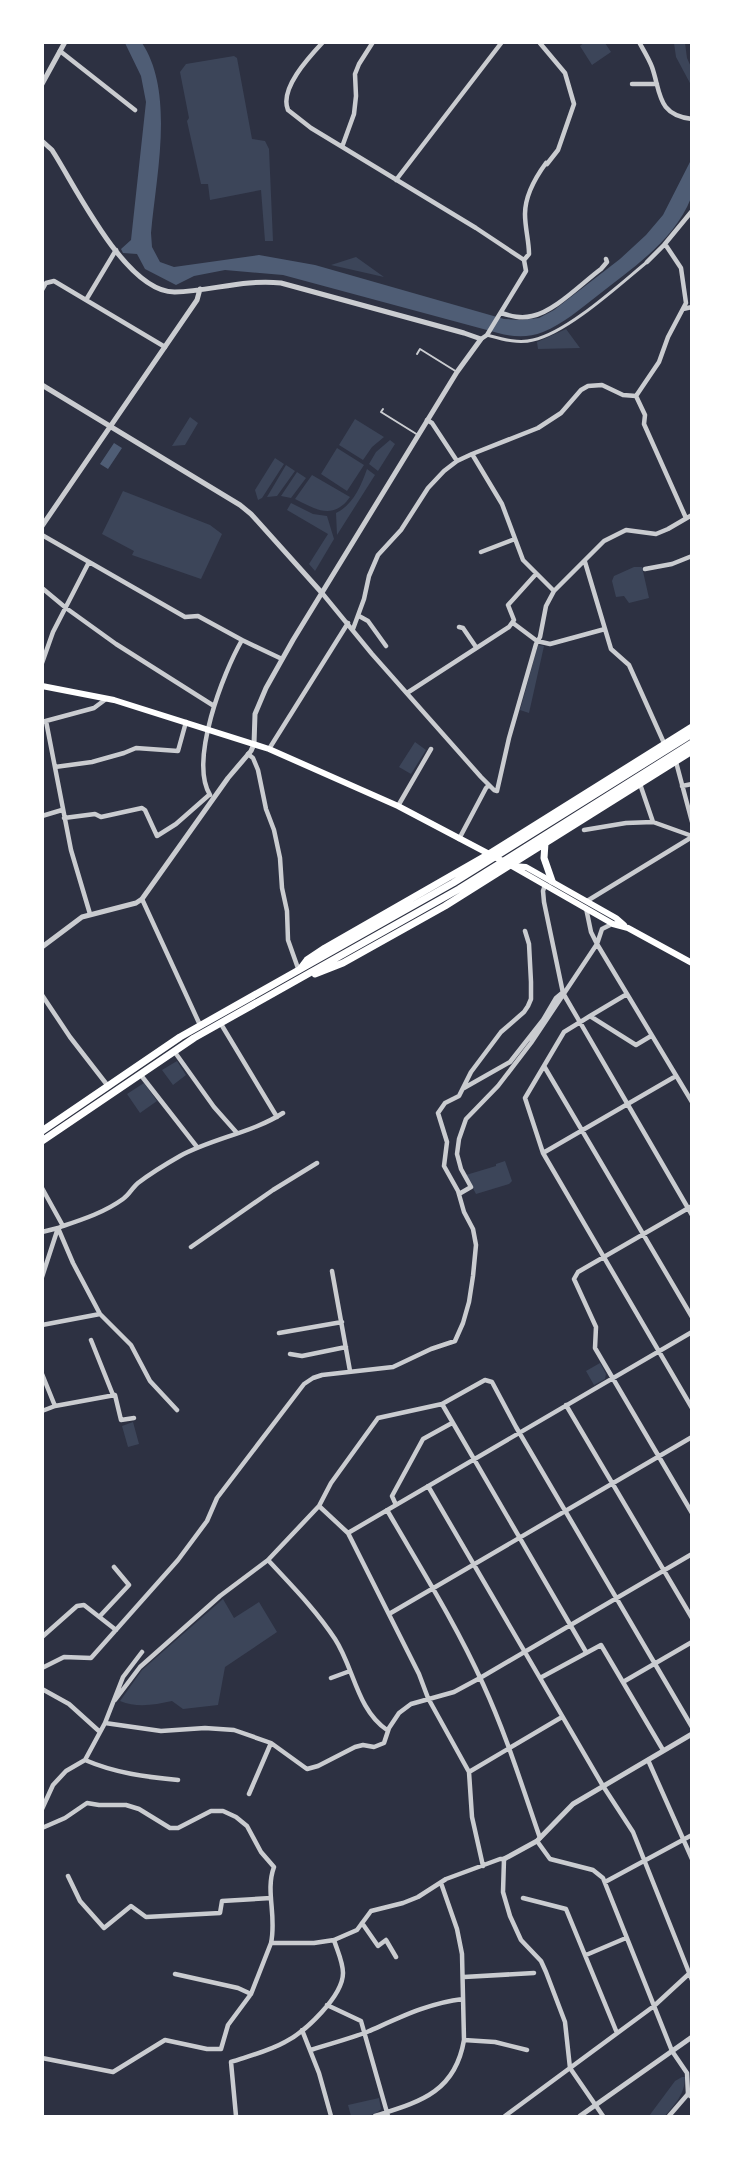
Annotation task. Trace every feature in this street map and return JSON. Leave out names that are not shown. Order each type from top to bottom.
[{"type":"main road","points":[[42,686],[106,699],[270,749],[398,806],[510,865],[526,867],[549,883],[616,918],[625,926],[692,963]]},
{"type":"main road","points":[[299,971],[307,960],[325,948],[489,854],[692,727]]},
{"type":"main road","points":[[615,787],[692,734]]},
{"type":"main road","points":[[42,1141],[174,1051],[305,977],[615,787],[692,743]]},
{"type":"main road","points":[[305,977],[326,971],[343,963],[445,906],[692,752]]},
{"type":"main road","points":[[545,843],[544,858],[549,883]]},
{"type":"main road","points":[[586,904],[614,924],[625,926]]},
{"type":"main road","points":[[42,1131],[200,1025],[404,917]]},
{"type":"street","points":[[42,84],[65,42]]},
{"type":"street","points":[[42,947],[74,921],[90,914],[136,903],[142,899],[212,796],[248,754],[254,744],[255,714],[282,659],[351,541],[456,372],[481,339],[488,334],[526,272],[524,260],[311,128],[288,110],[286,95],[305,63],[323,42]]},
{"type":"street","points":[[342,147],[354,114],[356,96],[355,74],[373,42]]},
{"type":"street","points":[[396,180],[502,42]]},
{"type":"street","points":[[524,260],[530,254],[530,240],[525,214],[528,197],[533,182],[558,150],[574,104],[565,73],[539,42]]},
{"type":"street","points":[[640,42],[652,67],[661,102],[675,115],[692,119]]},
{"type":"street","points":[[60,51],[135,110]]},
{"type":"street","points":[[632,84],[657,84]]},
{"type":"street","points":[[42,141],[52,150],[96,224],[133,272],[152,287],[174,292],[252,282],[281,283],[481,339]]},
{"type":"street","points":[[488,334],[509,340],[527,341],[550,335],[574,319],[647,262],[665,244],[692,211]]},
{"type":"street","points":[[636,396],[659,362],[668,337],[686,302],[681,268],[665,244]]},
{"type":"street","points":[[86,300],[116,250]]},
{"type":"street","points":[[500,314],[523,317],[540,314],[552,307],[600,269],[607,262],[606,259]]},
{"type":"street","points":[[42,290],[46,283],[54,281],[165,347]]},
{"type":"street","points":[[42,526],[197,300],[200,289]]},
{"type":"street","points":[[683,309],[692,307]]},
{"type":"street","points":[[42,385],[240,505],[251,514],[489,785],[497,791],[509,738],[537,641],[540,637],[546,606],[554,591],[604,542],[626,530],[656,534],[668,530],[692,515]]},
{"type":"street","points":[[353,630],[359,616],[369,576],[378,555],[401,530],[428,488],[456,461],[538,428],[561,413],[581,390],[588,386],[602,385],[622,395],[636,396]]},
{"type":"street","points":[[636,396],[645,416],[644,424],[686,518]]},
{"type":"street","points":[[427,420],[432,423],[456,461]]},
{"type":"street","points":[[472,454],[494,489],[523,560],[554,591]]},
{"type":"street","points":[[43,537],[185,617],[198,616],[282,659]]},
{"type":"street","points":[[481,552],[515,539]]},
{"type":"street","points":[[645,569],[672,564],[692,556]]},
{"type":"street","points":[[42,663],[53,632],[89,562]]},
{"type":"street","points":[[585,562],[611,649],[629,665],[664,743]]},
{"type":"street","points":[[536,574],[508,605],[513,623],[537,641],[550,644],[605,629]]},
{"type":"street","points":[[42,588],[66,608],[162,674],[214,706]]},
{"type":"street","points":[[359,616],[368,621],[386,646]]},
{"type":"street","points":[[270,749],[348,623]]},
{"type":"street","points":[[407,692],[513,623]]},
{"type":"street","points":[[459,626],[463,628],[476,647]]},
{"type":"street","points":[[212,796],[203,770],[204,749],[214,706],[242,640]]},
{"type":"street","points":[[90,914],[71,850],[44,722],[94,708],[106,699]]},
{"type":"street","points":[[55,768],[92,762],[136,748],[178,752],[186,722]]},
{"type":"street","points":[[398,806],[431,749]]},
{"type":"street","points":[[248,754],[253,758],[258,770],[266,810],[274,830],[280,858],[282,888],[287,912],[288,940],[299,971]]},
{"type":"street","points":[[676,762],[692,822]]},
{"type":"street","points":[[640,784],[653,822]]},
{"type":"street","points":[[682,786],[692,784]]},
{"type":"street","points":[[460,839],[489,785]]},
{"type":"street","points":[[64,818],[95,814],[101,817],[142,808],[145,810],[158,836],[212,796]]},
{"type":"street","points":[[42,816],[62,810]]},
{"type":"street","points":[[584,830],[626,823],[653,822],[692,836]]},
{"type":"street","points":[[692,836],[586,904],[592,932],[597,944],[692,1102]]},
{"type":"street","points":[[549,883],[543,891],[544,902],[563,992],[579,1023],[690,1207],[692,1215]]},
{"type":"street","points":[[142,899],[200,1025]]},
{"type":"street","points":[[459,1194],[471,1187],[461,1170],[457,1154],[459,1139],[466,1119],[498,1086],[548,1020],[563,992],[597,944],[602,929],[614,924]]},
{"type":"street","points":[[42,1668],[64,1657],[91,1658],[178,1560],[207,1521],[217,1498],[304,1384],[313,1378],[350,1371],[393,1367],[431,1349],[455,1341],[463,1323],[472,1284],[476,1245],[473,1229],[464,1212],[459,1194],[444,1166],[447,1142],[438,1113],[445,1102],[459,1096],[471,1072],[501,1032],[524,1012],[528,1006],[531,982],[529,944],[526,931]]},
{"type":"street","points":[[464,1088],[510,1062],[543,1020],[556,998],[563,992]]},
{"type":"street","points":[[627,994],[564,1032],[525,1098],[543,1153],[692,1408]]},
{"type":"street","points":[[42,995],[70,1037],[108,1086]]},
{"type":"street","points":[[590,1016],[636,1045],[651,1036]]},
{"type":"street","points":[[221,1024],[277,1117]]},
{"type":"street","points":[[174,1051],[214,1107],[236,1133]]},
{"type":"street","points":[[544,1066],[692,1317]]},
{"type":"street","points":[[140,1074],[197,1148]]},
{"type":"street","points":[[543,1153],[676,1076]]},
{"type":"street","points":[[42,1232],[61,1227],[109,1208],[131,1193],[136,1185],[172,1160],[283,1113]]},
{"type":"street","points":[[191,1247],[273,1190],[317,1163]]},
{"type":"street","points":[[42,1188],[61,1227],[73,1263],[100,1314],[131,1345],[150,1381],[177,1410]]},
{"type":"street","points":[[690,1207],[578,1272],[574,1279],[596,1327],[595,1348],[692,1513]]},
{"type":"street","points":[[42,1277],[61,1227]]},
{"type":"street","points":[[332,1271],[350,1371]]},
{"type":"street","points":[[42,1326],[100,1314]]},
{"type":"street","points":[[279,1333],[342,1322]]},
{"type":"street","points":[[348,1533],[692,1332]]},
{"type":"street","points":[[91,1340],[113,1395],[115,1395],[121,1420],[134,1418]]},
{"type":"street","points":[[290,1354],[302,1356],[346,1348]]},
{"type":"street","points":[[42,1374],[56,1406]]},
{"type":"street","points":[[115,1700],[140,1667],[220,1596],[268,1560],[319,1506],[331,1483],[378,1418],[442,1404],[485,1380],[492,1382],[616,1599],[692,1727]]},
{"type":"street","points":[[42,1412],[56,1406],[113,1395]]},
{"type":"street","points":[[442,1404],[586,1652]]},
{"type":"street","points":[[566,1405],[692,1618]]},
{"type":"street","points":[[396,1505],[392,1496],[423,1439],[452,1423]]},
{"type":"street","points":[[388,1614],[692,1437]]},
{"type":"street","points":[[428,1486],[562,1717],[633,1832],[692,1980]]},
{"type":"street","points":[[319,1506],[348,1533],[428,1698],[469,1772],[472,1817],[483,1866]]},
{"type":"street","points":[[387,1510],[433,1588],[480,1678],[509,1749],[539,1839],[550,1858],[593,1870],[603,1878],[672,2051],[689,2072],[690,2095],[669,2116]]},
{"type":"street","points":[[106,1723],[161,1731],[205,1728],[234,1730],[271,1743],[307,1769],[318,1766],[354,1747],[364,1745],[374,1747],[384,1743],[387,1730],[399,1713],[410,1704],[454,1692],[692,1554]]},
{"type":"street","points":[[268,1560],[310,1604],[335,1640],[366,1708],[376,1722],[387,1730]]},
{"type":"street","points":[[100,1616],[129,1585],[114,1567]]},
{"type":"street","points":[[42,1637],[76,1606],[84,1605],[116,1630]]},
{"type":"street","points":[[623,1682],[692,1642]]},
{"type":"street","points":[[540,1678],[601,1644],[663,1750]]},
{"type":"street","points":[[42,1809],[53,1785],[66,1771],[85,1760],[106,1723],[123,1677],[142,1652]]},
{"type":"street","points":[[331,1678],[350,1671]]},
{"type":"street","points":[[42,1690],[68,1704],[100,1732]]},
{"type":"street","points":[[469,1772],[562,1717]]},
{"type":"street","points":[[271,1943],[314,1943],[334,1940],[357,1930],[371,1911],[403,1903],[446,1880],[504,1859],[539,1839],[574,1804],[692,1734]]},
{"type":"street","points":[[249,1794],[271,1743]]},
{"type":"street","points":[[85,1760],[104,1768],[138,1776],[178,1780]]},
{"type":"street","points":[[648,1760],[692,1859]]},
{"type":"street","points":[[42,1828],[65,1818],[87,1803],[126,1805],[139,1809],[170,1828],[178,1828],[211,1812],[223,1811],[236,1817],[247,1826],[262,1852],[274,1867],[271,1875],[274,1922],[271,1943],[252,1994],[228,2025],[221,2049],[207,2049],[166,2040],[113,2072],[42,2058]]},
{"type":"street","points":[[604,1882],[692,1835]]},
{"type":"street","points":[[504,1859],[503,1892],[506,1906],[521,1940],[541,1962],[546,1972],[565,2022],[570,2068],[603,2116]]},
{"type":"street","points":[[68,1876],[80,1901],[104,1928],[131,1906],[146,1917],[164,1917],[220,1913],[222,1901],[271,1898]]},
{"type":"street","points":[[375,2116],[388,2115],[433,2094],[445,2082],[456,2065],[464,2040],[464,1977],[457,1929],[442,1883]]},
{"type":"street","points":[[523,1898],[566,1910],[617,2033]]},
{"type":"street","points":[[362,1923],[378,1946],[386,1940],[396,1957]]},
{"type":"street","points":[[586,1955],[626,1938]]},
{"type":"street","points":[[236,2116],[231,2062],[286,2042],[302,2030],[327,2005],[340,1986],[343,1974],[334,1940]]},
{"type":"street","points":[[504,2116],[654,2006],[690,1972]]},
{"type":"street","points":[[464,1977],[534,1973]]},
{"type":"street","points":[[175,1974],[238,1988],[252,1994]]},
{"type":"street","points":[[311,2050],[365,2032],[408,2013],[444,2002],[463,1999]]},
{"type":"street","points":[[327,2005],[361,2021],[388,2115]]},
{"type":"street","points":[[302,2030],[311,2050],[331,2116]]},
{"type":"street","points":[[580,2116],[692,2037]]},
{"type":"street","points":[[464,2040],[495,2042],[527,2050]]},
{"type":"lane","points":[[417,354],[420,349],[456,372]]},
{"type":"lane","points":[[383,409],[380,412],[418,435]]},
{"type":"shaded area","points":[[585,42],[605,43],[611,52],[592,65],[580,46]]},
{"type":"shaded area","points":[[125,43],[142,43],[152,63],[158,86],[161,110],[161,135],[151,233],[152,247],[160,262],[174,267],[259,255],[315,265],[504,319],[539,318],[554,310],[620,259],[646,235],[663,215],[691,160],[693,184],[691,198],[674,228],[650,253],[571,316],[550,329],[532,335],[515,336],[498,333],[283,275],[225,270],[194,276],[176,285],[145,269],[137,254],[123,253],[121,249],[131,240],[146,102],[141,76]]},
{"type":"shaded area","points":[[674,43],[685,43],[687,58],[691,67],[691,85],[676,57]]},
{"type":"shaded area","points":[[234,56],[237,58],[252,139],[265,141],[269,149],[273,241],[265,241],[261,190],[210,200],[208,184],[201,184],[187,121],[189,118],[180,72],[186,64]]},
{"type":"shaded area","points":[[356,257],[384,277],[331,265]]},
{"type":"shaded area","points":[[566,329],[580,348],[538,349],[537,342]]},
{"type":"shaded area","points":[[190,417],[198,423],[185,445],[172,446]]},
{"type":"shaded area","points":[[355,419],[384,437],[372,447],[363,460],[339,445]]},
{"type":"shaded area","points":[[390,440],[395,444],[378,471],[369,464],[376,452]]},
{"type":"shaded area","points":[[114,443],[122,448],[108,469],[100,464]]},
{"type":"shaded area","points":[[337,448],[364,465],[347,491],[321,474]]},
{"type":"shaded area","points":[[275,458],[284,464],[262,498],[258,500],[255,490]]},
{"type":"shaded area","points":[[286,465],[295,471],[277,496],[267,497]]},
{"type":"shaded area","points":[[367,469],[375,475],[337,535],[336,513],[352,500]]},
{"type":"shaded area","points":[[297,472],[306,478],[291,498],[281,496]]},
{"type":"shaded area","points":[[312,475],[350,497],[337,509],[330,511],[317,509],[295,499]]},
{"type":"shaded area","points":[[123,491],[210,525],[222,534],[201,579],[132,555],[134,551],[102,534]]},
{"type":"shaded area","points":[[291,503],[313,514],[327,516],[334,539],[315,571],[309,564],[328,534],[287,510]]},
{"type":"shaded area","points":[[634,567],[642,567],[649,598],[629,603],[624,596],[616,597],[612,581],[614,576]]},
{"type":"shaded area","points":[[538,645],[544,646],[529,713],[520,710]]},
{"type":"shaded area","points":[[415,742],[426,750],[411,774],[399,767]]},
{"type":"shaded area","points":[[177,1061],[186,1075],[173,1085],[162,1070]]},
{"type":"shaded area","points":[[144,1083],[157,1101],[140,1113],[127,1094]]},
{"type":"shaded area","points":[[505,1161],[512,1181],[509,1184],[476,1194],[466,1175],[496,1166],[496,1164]]},
{"type":"shaded area","points":[[600,1363],[606,1374],[605,1379],[594,1385],[586,1371]]},
{"type":"shaded area","points":[[133,1422],[139,1444],[128,1447],[122,1426]]},
{"type":"shaded area","points":[[223,1599],[234,1618],[259,1602],[277,1632],[225,1667],[218,1705],[183,1709],[172,1701],[152,1705],[139,1705],[120,1701],[142,1670]]},
{"type":"shaded area","points":[[685,2077],[685,2083],[681,2094],[665,2116],[649,2116],[675,2081]]},
{"type":"shaded area","points":[[379,2098],[381,2109],[375,2114],[351,2116],[348,2105]]}]
